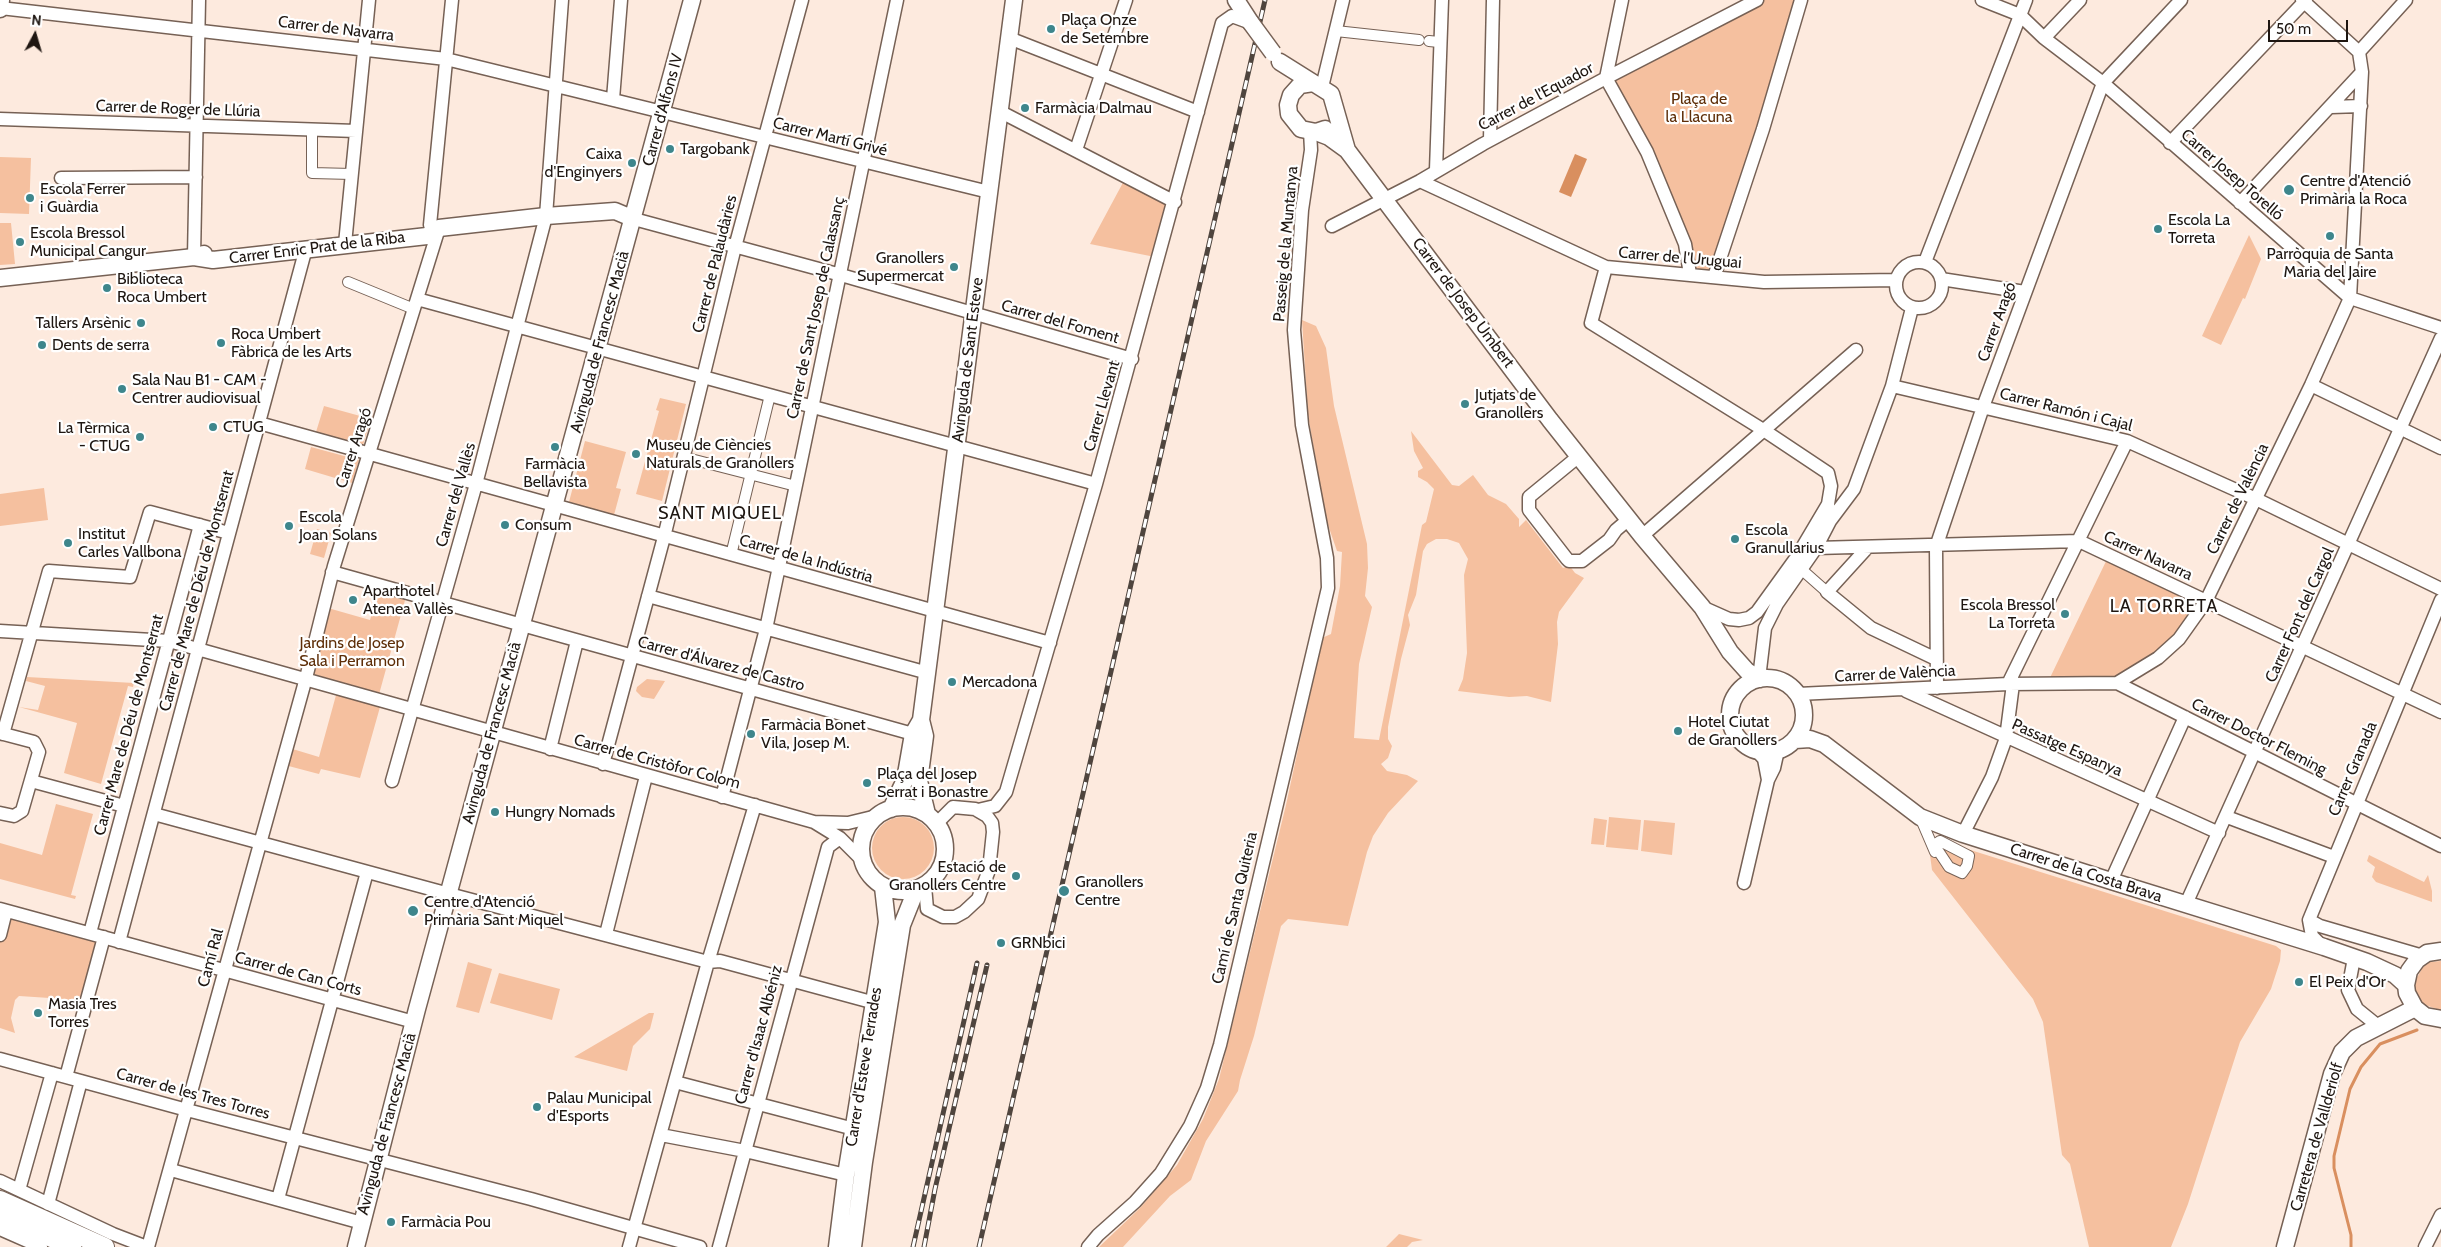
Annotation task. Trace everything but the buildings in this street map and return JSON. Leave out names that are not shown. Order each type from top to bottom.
[{"type":"main road","points":[[0,1200],[105,1247]]},
{"type":"main road","points":[[0,1215],[72,1247]]},
{"type":"street","points":[[0,8],[1,0]]},
{"type":"street","points":[[194,257],[199,0]]},
{"type":"street","points":[[345,239],[369,0]]},
{"type":"street","name":"Carrer Aragó","points":[[306,678],[332,572],[416,304],[434,227],[452,0]]},
{"type":"street","name":"Carrer del Vallès","points":[[392,781],[476,484],[519,326],[546,216],[562,0]]},
{"type":"street","points":[[614,99],[621,0]]},
{"type":"street","name":"Carrer d'Alfons IV","points":[[634,219],[692,0]]},
{"type":"street","name":"Carrer de Palaudàries","points":[[603,764],[630,656],[664,536],[735,247],[802,0]]},
{"type":"street","name":"Carrer de Sant Josep de Calassanç","points":[[722,797],[766,629],[897,0]]},
{"type":"street","name":"Avinguda de Sant Esteve","points":[[884,812],[905,780],[928,672],[1014,0]]},
{"type":"street","points":[[1076,150],[1126,0]]},
{"type":"street","points":[[1317,85],[1336,31],[1343,0]]},
{"type":"street","points":[[1436,170],[1429,41],[1442,0]]},
{"type":"street","points":[[1490,140],[1493,0]]},
{"type":"street","points":[[1622,0],[1606,78],[1647,152],[1685,244],[1690,274]]},
{"type":"street","name":"Carrer de l'Equador","points":[[1332,226],[1420,181],[1490,140],[1606,78],[1757,0]]},
{"type":"street","points":[[1714,277],[1763,130],[1801,0]]},
{"type":"street","points":[[1982,0],[2020,15]]},
{"type":"street","points":[[1925,262],[2026,0]]},
{"type":"street","points":[[2044,38],[2080,0]]},
{"type":"street","name":"Carrer Aragó","points":[[1937,688],[1936,547],[1984,407],[2103,83],[2181,0]]},
{"type":"street","points":[[2170,142],[2304,1],[2359,52],[2406,0]]},
{"type":"street","name":"Carrer de Navarra","points":[[0,8],[364,48],[446,59],[663,111]]},
{"type":"street","points":[[1241,13],[1277,57],[1288,80],[1291,95]]},
{"type":"street","name":"Carrer Llevant","points":[[978,810],[995,806],[1006,792],[1132,359],[1222,23],[1228,17],[1241,13]]},
{"type":"street","name":"Carrer Josep Torelló","points":[[2020,15],[2044,38],[2103,83],[2350,298],[2441,328]]},
{"type":"street","points":[[1336,31],[1429,41]]},
{"type":"street","points":[[1009,38],[1198,112]]},
{"type":"street","name":"Carrer de València","points":[[1798,694],[2011,684],[2117,682],[2158,658],[2180,639],[2206,601],[2311,385],[2350,298],[2361,106],[2362,72],[2359,52]]},
{"type":"street","points":[[1277,57],[1331,94],[1347,150]]},
{"type":"street","points":[[2240,203],[2362,72]]},
{"type":"street","points":[[1317,85],[1300,85],[1291,95],[1288,104],[1289,114],[1301,129],[1329,137],[1347,150]]},
{"type":"street","points":[[2331,107],[2361,106]]},
{"type":"street","name":"Carrer Martí Grivé","points":[[663,111],[862,162],[989,192]]},
{"type":"street","points":[[1000,111],[1174,202]]},
{"type":"street","points":[[1313,132],[1327,128],[1336,113]]},
{"type":"street","name":"Carrer de Roger de Llúria","points":[[0,119],[356,131]]},
{"type":"street","points":[[312,130],[312,173],[352,174]]},
{"type":"street","name":"Passeig de la Muntanya","points":[[1313,132],[1302,210],[1294,330],[1302,425],[1322,538]]},
{"type":"street","name":"Carrer de Josep Umbert","points":[[1347,150],[1579,456],[1642,536],[1702,607],[1730,652]]},
{"type":"street","points":[[61,178],[196,177]]},
{"type":"street","name":"Carrer de l'Uruguai","points":[[1420,181],[1606,267],[1764,282],[1896,280]]},
{"type":"street","name":"Carrer Enric Prat de la Riba","points":[[0,278],[194,257],[216,250],[345,239],[427,236],[434,227],[546,216],[615,211],[634,219]]},
{"type":"street","name":"Carrer del Foment","points":[[634,219],[840,275],[973,315],[1132,359]]},
{"type":"street","name":"Avinguda de Francesc Macià","points":[[356,1247],[377,1159],[492,731],[634,219]]},
{"type":"street","name":"Carrer Enric Prat de la Riba","points":[[194,257],[213,260],[306,248],[345,239]]},
{"type":"street","name":"Carrer de Mare de Déu de Montserrat","points":[[119,942],[306,248]]},
{"type":"street","points":[[1914,262],[1925,262],[1932,266],[1941,279],[1941,292],[1937,299],[1924,308],[1912,308],[1899,299],[1896,291],[1896,280],[1905,266],[1914,262]]},
{"type":"street","points":[[1606,267],[1591,323],[1765,431],[1828,473],[1831,486],[1828,504],[1830,521]]},
{"type":"street","points":[[1941,279],[2025,292]]},
{"type":"street","points":[[348,282],[416,304],[519,326],[1096,484]]},
{"type":"street","points":[[1761,679],[1760,670],[1765,628],[1777,604],[1816,548],[1830,521],[1854,489],[1892,386],[1912,308]]},
{"type":"street","name":"Carrer Font del Cargol","points":[[2186,904],[2227,817],[2441,338]]},
{"type":"street","points":[[1642,536],[1856,350]]},
{"type":"street","points":[[2311,385],[2441,448]]},
{"type":"street","name":"Carrer Ramón i Cajal","points":[[1892,386],[2127,441],[2256,500],[2441,589]]},
{"type":"street","points":[[731,555],[770,395]]},
{"type":"street","name":"Carrer de la Indústria","points":[[259,423],[1050,643]]},
{"type":"street","points":[[1963,834],[1992,777],[2006,738],[2011,684],[2127,441]]},
{"type":"street","points":[[683,456],[796,486]]},
{"type":"street","points":[[1579,456],[1529,497],[1528,510],[1569,561],[1582,561],[1610,540],[1616,530],[1629,519]]},
{"type":"street","name":"Carrer de Josep Umbert","points":[[1702,607],[1720,615],[1739,620],[1749,618],[1757,612],[1796,558],[1828,504]]},
{"type":"street","points":[[0,813],[14,816],[22,811],[38,752],[34,742],[2,733],[49,571],[130,578],[150,512],[229,533]]},
{"type":"street","name":"Carrer Mare de Déu de Montserrat","points":[[90,933],[200,526]]},
{"type":"street","name":"Camí de Santa Quiteria","points":[[1088,1247],[1098,1234],[1135,1202],[1161,1173],[1190,1126],[1207,1088],[1220,1045],[1328,588],[1328,566],[1322,538]]},
{"type":"street","name":"Carrer Navarra","points":[[1816,548],[1936,547],[2079,541],[2441,712]]},
{"type":"street","points":[[1827,592],[1867,548]]},
{"type":"street","points":[[1801,569],[1871,628],[1936,658]]},
{"type":"street","name":"Carrer d'Álvarez de Castro","points":[[332,572],[751,689],[917,727]]},
{"type":"street","points":[[648,596],[928,672]]},
{"type":"street","name":"Carrer Granada","points":[[2309,920],[2441,600]]},
{"type":"street","name":"Carrer de Cristòfor Colom","points":[[0,631],[169,641],[814,822],[848,823],[884,812]]},
{"type":"street","points":[[550,749],[577,641]]},
{"type":"street","points":[[1730,652],[1747,671],[1761,679],[1785,684],[1798,694],[1804,715],[1801,730],[1795,740],[1778,750],[1757,751]]},
{"type":"street","points":[[1730,652],[1737,678],[1737,693],[1730,714],[1732,727],[1745,745],[1757,751],[1764,759],[1768,780]]},
{"type":"street","name":"Camí Ral","points":[[148,1247],[171,1170],[259,843],[306,678]]},
{"type":"street","points":[[1737,693],[1751,682],[1761,679]]},
{"type":"street","name":"Carrer Doctor Fleming","points":[[2117,682],[2441,846]]},
{"type":"street","name":"Passatge Espanya","points":[[1904,690],[2006,738],[2219,833]]},
{"type":"street","name":"Carrer de la Costa Brava","points":[[1804,715],[1810,728],[1824,744],[1920,817],[1963,834],[2324,947],[2395,975],[2406,985]]},
{"type":"street","points":[[2111,881],[2185,717]]},
{"type":"street","name":"Avinguda de Sant Esteve","points":[[917,727],[925,736],[919,781],[932,818]]},
{"type":"street","name":"Carrer de la Costa Brava","points":[[1795,740],[1810,739],[1824,744]]},
{"type":"street","points":[[1744,884],[1768,780],[1774,768],[1778,750]]},
{"type":"street","points":[[606,934],[646,776]]},
{"type":"street","points":[[31,781],[124,806]]},
{"type":"street","points":[[629,1247],[708,962],[754,805]]},
{"type":"street","points":[[902,807],[915,808],[932,818],[945,839],[945,857],[935,878],[920,888],[905,892],[883,887],[866,871],[862,860],[863,836],[868,825],[884,812],[902,807]]},
{"type":"street","points":[[920,888],[927,909],[944,917],[955,916],[964,912],[978,899],[988,870],[993,832],[990,821],[978,810],[953,807],[932,818]]},
{"type":"street","points":[[154,814],[708,962],[720,961],[875,1003]]},
{"type":"street","points":[[1920,817],[1941,867]]},
{"type":"street","points":[[2227,817],[2334,857]]},
{"type":"street","name":"Carrer de Cristòfor Colom","points":[[814,822],[840,838],[862,860]]},
{"type":"street","name":"Carrer d'Isaac Albéniz","points":[[719,1247],[756,1104],[828,847],[840,838]]},
{"type":"street","points":[[278,1198],[367,872]]},
{"type":"street","name":"Carrer d'Esteve Terrades","points":[[837,1247],[846,1175],[887,922],[883,887]]},
{"type":"street","name":"Carrer d'Esteve Terrades","points":[[853,1247],[864,1162],[902,925],[920,888]]},
{"type":"street","points":[[0,935],[3,910]]},
{"type":"street","name":"Carrer de Can Corts","points":[[3,910],[414,1022]]},
{"type":"street","points":[[2309,920],[2312,936],[2324,947]]},
{"type":"street","points":[[2309,920],[2320,926],[2420,958],[2409,971],[2406,985],[2407,994],[2415,1008],[2425,1016],[2441,1019]]},
{"type":"street","points":[[66,1077],[104,937]]},
{"type":"street","name":"Carrer de la Costa Brava","points":[[2361,960],[2394,966],[2441,951]]},
{"type":"street","points":[[2361,960],[2348,990],[2357,1009],[2378,1026]]},
{"type":"street","name":"Carretera de Vallderiolf","points":[[2285,1247],[2332,1074],[2342,1052],[2356,1038],[2415,1008]]},
{"type":"street","name":"Carrer de les Tres Torres","points":[[0,1059],[700,1247]]},
{"type":"street","points":[[19,1190],[52,1073]]},
{"type":"street","points":[[48,1204],[81,1081]]},
{"type":"street","points":[[675,1082],[854,1129]]},
{"type":"street","points":[[661,1135],[745,1151],[846,1175]]},
{"type":"street","points":[[171,1170],[278,1198],[362,1223]]},
{"type":"street","points":[[0,1181],[148,1247]]},
{"type":"street","points":[[2425,1247],[2441,1214]]},
{"type":"street","points":[[0,1229],[41,1247]]},
{"type":"green space","name":"Plaça de la Llacuna","points":[[1757,0],[1801,0],[1714,277],[1690,274],[1685,244],[1606,78]]},
{"type":"green space","points":[[0,157],[31,158],[29,214],[0,213]]},
{"type":"green space","points":[[1126,177],[1175,202],[1160,258],[1090,244]]},
{"type":"green space","points":[[0,223],[11,223],[15,264],[0,265]]},
{"type":"green space","points":[[2249,235],[2261,259],[2245,299],[2243,298],[2221,345],[2202,336]]},
{"type":"green space","points":[[1302,320],[1316,326],[1326,348],[1334,406],[1367,544],[1368,568],[1365,596],[1372,607],[1359,664],[1354,738],[1379,740],[1422,525],[1426,522],[1434,489],[1418,477],[1418,471],[1423,468],[1414,451],[1411,431],[1452,485],[1459,486],[1473,475],[1488,495],[1506,504],[1519,519],[1519,527],[1526,520],[1563,568],[1569,565],[1575,573],[1584,578],[1559,612],[1557,622],[1558,644],[1551,702],[1527,696],[1509,697],[1458,691],[1463,679],[1467,653],[1464,575],[1468,559],[1459,543],[1447,539],[1436,539],[1427,544],[1423,551],[1416,595],[1408,615],[1410,625],[1401,659],[1388,727],[1388,739],[1392,746],[1388,758],[1381,764],[1387,771],[1407,775],[1418,781],[1388,813],[1373,836],[1348,926],[1288,919],[1281,926],[1254,1036],[1238,1091],[1206,1141],[1191,1180],[1170,1196],[1123,1247],[1099,1247],[1140,1208],[1177,1165],[1203,1119],[1219,1079],[1286,805],[1322,638],[1331,634],[1340,586],[1342,552],[1337,551],[1326,519],[1308,415]]},
{"type":"green space","points":[[660,398],[686,404],[662,501],[636,494],[659,411],[656,410]]},
{"type":"green space","points":[[324,406],[371,419],[363,445],[316,432]]},
{"type":"green space","points":[[585,441],[626,452],[616,488],[621,489],[614,515],[569,502]]},
{"type":"green space","points":[[311,447],[359,460],[352,483],[305,469]]},
{"type":"green space","points":[[44,488],[48,520],[0,526],[0,494]]},
{"type":"green space","points":[[317,529],[331,533],[324,558],[310,554]]},
{"type":"green space","points":[[2109,555],[2206,601],[2179,639],[2117,683],[2047,684]]},
{"type":"green space","name":"Jardins de Josep Sala i Perramon","points":[[380,585],[407,593],[378,698],[382,700],[360,778],[321,769],[319,774],[281,764],[286,747],[319,757],[338,688],[306,678],[328,608],[370,620]]},
{"type":"green space","points":[[27,677],[134,683],[133,687],[128,686],[101,784],[64,773],[77,723],[19,707],[38,710],[45,686],[26,681]]},
{"type":"green space","points":[[647,679],[665,681],[654,699],[642,697],[636,691],[637,687]]},
{"type":"green space","points":[[56,804],[93,814],[71,895],[76,896],[75,899],[0,879],[0,843],[42,855]]},
{"type":"green space","points":[[903,817],[920,822],[925,826],[929,831],[934,848],[929,865],[925,870],[920,874],[903,879],[886,874],[881,870],[877,865],[872,848],[877,831],[881,826],[886,822]]},
{"type":"green space","points":[[1609,817],[1641,820],[1638,850],[1606,847]]},
{"type":"green space","points":[[1594,818],[1607,820],[1604,845],[1591,844]]},
{"type":"green space","points":[[1644,820],[1675,823],[1672,855],[1641,851]]},
{"type":"green space","points":[[1945,842],[2276,946],[2281,950],[2280,961],[2271,989],[2240,1042],[2188,1204],[2171,1247],[2089,1247],[2070,1164],[2062,1155],[2043,1022],[2033,999],[1932,870],[1930,855],[1937,843]]},
{"type":"green space","points":[[2369,855],[2424,882],[2428,875],[2432,891],[2432,902],[2376,882],[2372,877],[2375,867],[2367,861]]},
{"type":"green space","points":[[6,911],[104,937],[86,1005],[65,999],[19,996],[15,1000],[11,1018],[15,1033],[0,1028],[0,935]]},
{"type":"green space","points":[[2441,961],[2441,1010],[2439,1010],[2423,1004],[2415,990],[2415,981],[2423,967],[2430,962]]},
{"type":"green space","points":[[468,962],[492,969],[479,1013],[456,1007]]},
{"type":"green space","points":[[499,973],[560,989],[552,1020],[490,1003]]},
{"type":"green space","points":[[649,1013],[654,1013],[650,1029],[633,1046],[627,1071],[574,1057]]},
{"type":"green space","points":[[1399,1234],[1423,1240],[1412,1242],[1407,1247],[1386,1247]]},
{"type":"shaded area","points":[[1575,154],[1587,159],[1571,197],[1559,192]]},
{"type":"waterway","points":[[2351,1247],[2351,1235],[2334,1168],[2334,1156],[2350,1089],[2361,1067],[2380,1044],[2417,1030]]},
{"type":"railway","points":[[979,1247],[1265,0]]},
{"type":"railway","points":[[913,1247],[977,963]]},
{"type":"railway","points":[[924,1247],[935,1189],[987,965]]},
{"type":"place","name":"Plaça Onze de Setembre","points":[[1051,29]]},
{"type":"place","name":"Farmàcia Dalmau","points":[[1025,108]]},
{"type":"place","name":"Targobank","points":[[670,149]]},
{"type":"place","name":"Caixa d'Enginyers","points":[[632,163]]},
{"type":"place","name":"Centre d'Atenció Primària la Roca","points":[[2289,190]]},
{"type":"place","name":"Escola Ferrer i Guàrdia","points":[[30,198]]},
{"type":"place","name":"Escola La Torreta","points":[[2158,229]]},
{"type":"place","name":"Parròquia de Santa Maria del Jaire","points":[[2330,236]]},
{"type":"place","name":"Escola Bressol Municipal Cangur","points":[[20,242]]},
{"type":"place","name":"Granollers Supermercat","points":[[954,267]]},
{"type":"place","name":"Biblioteca Roca Umbert","points":[[107,288]]},
{"type":"place","name":"Tallers Arsènic","points":[[141,323]]},
{"type":"place","name":"Roca Umbert Fàbrica de les Arts","points":[[221,343]]},
{"type":"place","name":"Dents de serra","points":[[42,345]]},
{"type":"place","name":"Sala Nau B1 - CAM - Centrer audiovisual","points":[[122,389]]},
{"type":"place","name":"Jutjats de Granollers","points":[[1465,404]]},
{"type":"place","name":"CTUG","points":[[213,427]]},
{"type":"place","name":"La Tèrmica - CTUG","points":[[140,437]]},
{"type":"place","name":"Farmàcia Bellavista","points":[[555,447]]},
{"type":"place","name":"Museu de Ciències Naturals de Granollers","points":[[636,454]]},
{"type":"place","name":"Consum","points":[[505,525]]},
{"type":"place","name":"Escola Joan Solans","points":[[289,526]]},
{"type":"place","name":"Escola Granullarius","points":[[1735,539]]},
{"type":"place","name":"Institut Carles Vallbona","points":[[68,543]]},
{"type":"place","name":"Aparthotel Atenea Vallès","points":[[353,600]]},
{"type":"place","name":"Escola Bressol La Torreta","points":[[2065,614]]},
{"type":"place","name":"Mercadona","points":[[952,682]]},
{"type":"place","name":"Hotel Ciutat de Granollers","points":[[1678,731]]},
{"type":"place","name":"Farmàcia Bonet Vila, Josep M.","points":[[751,734]]},
{"type":"place","name":"Plaça del Josep Serrat i Bonastre","points":[[867,783]]},
{"type":"place","name":"Hungry Nomads","points":[[495,812]]},
{"type":"place","name":"Estació de Granollers Centre","points":[[1016,876]]},
{"type":"place","name":"Granollers Centre","points":[[1064,891]]},
{"type":"place","name":"Centre d'Atenció Primària Sant Miquel","points":[[413,911]]},
{"type":"place","name":"GRNbici","points":[[1001,943]]},
{"type":"place","name":"El Peix d'Or","points":[[2299,982]]},
{"type":"place","name":"Masia Tres Torres","points":[[38,1013]]},
{"type":"place","name":"Palau Municipal d'Esports","points":[[537,1107]]},
{"type":"place","name":"Farmàcia Pou","points":[[391,1222]]},
{"type":"district","name":"SANT MIQUEL","points":[[720,514]]},
{"type":"district","name":"LA TORRETA","points":[[2164,607]]}]
